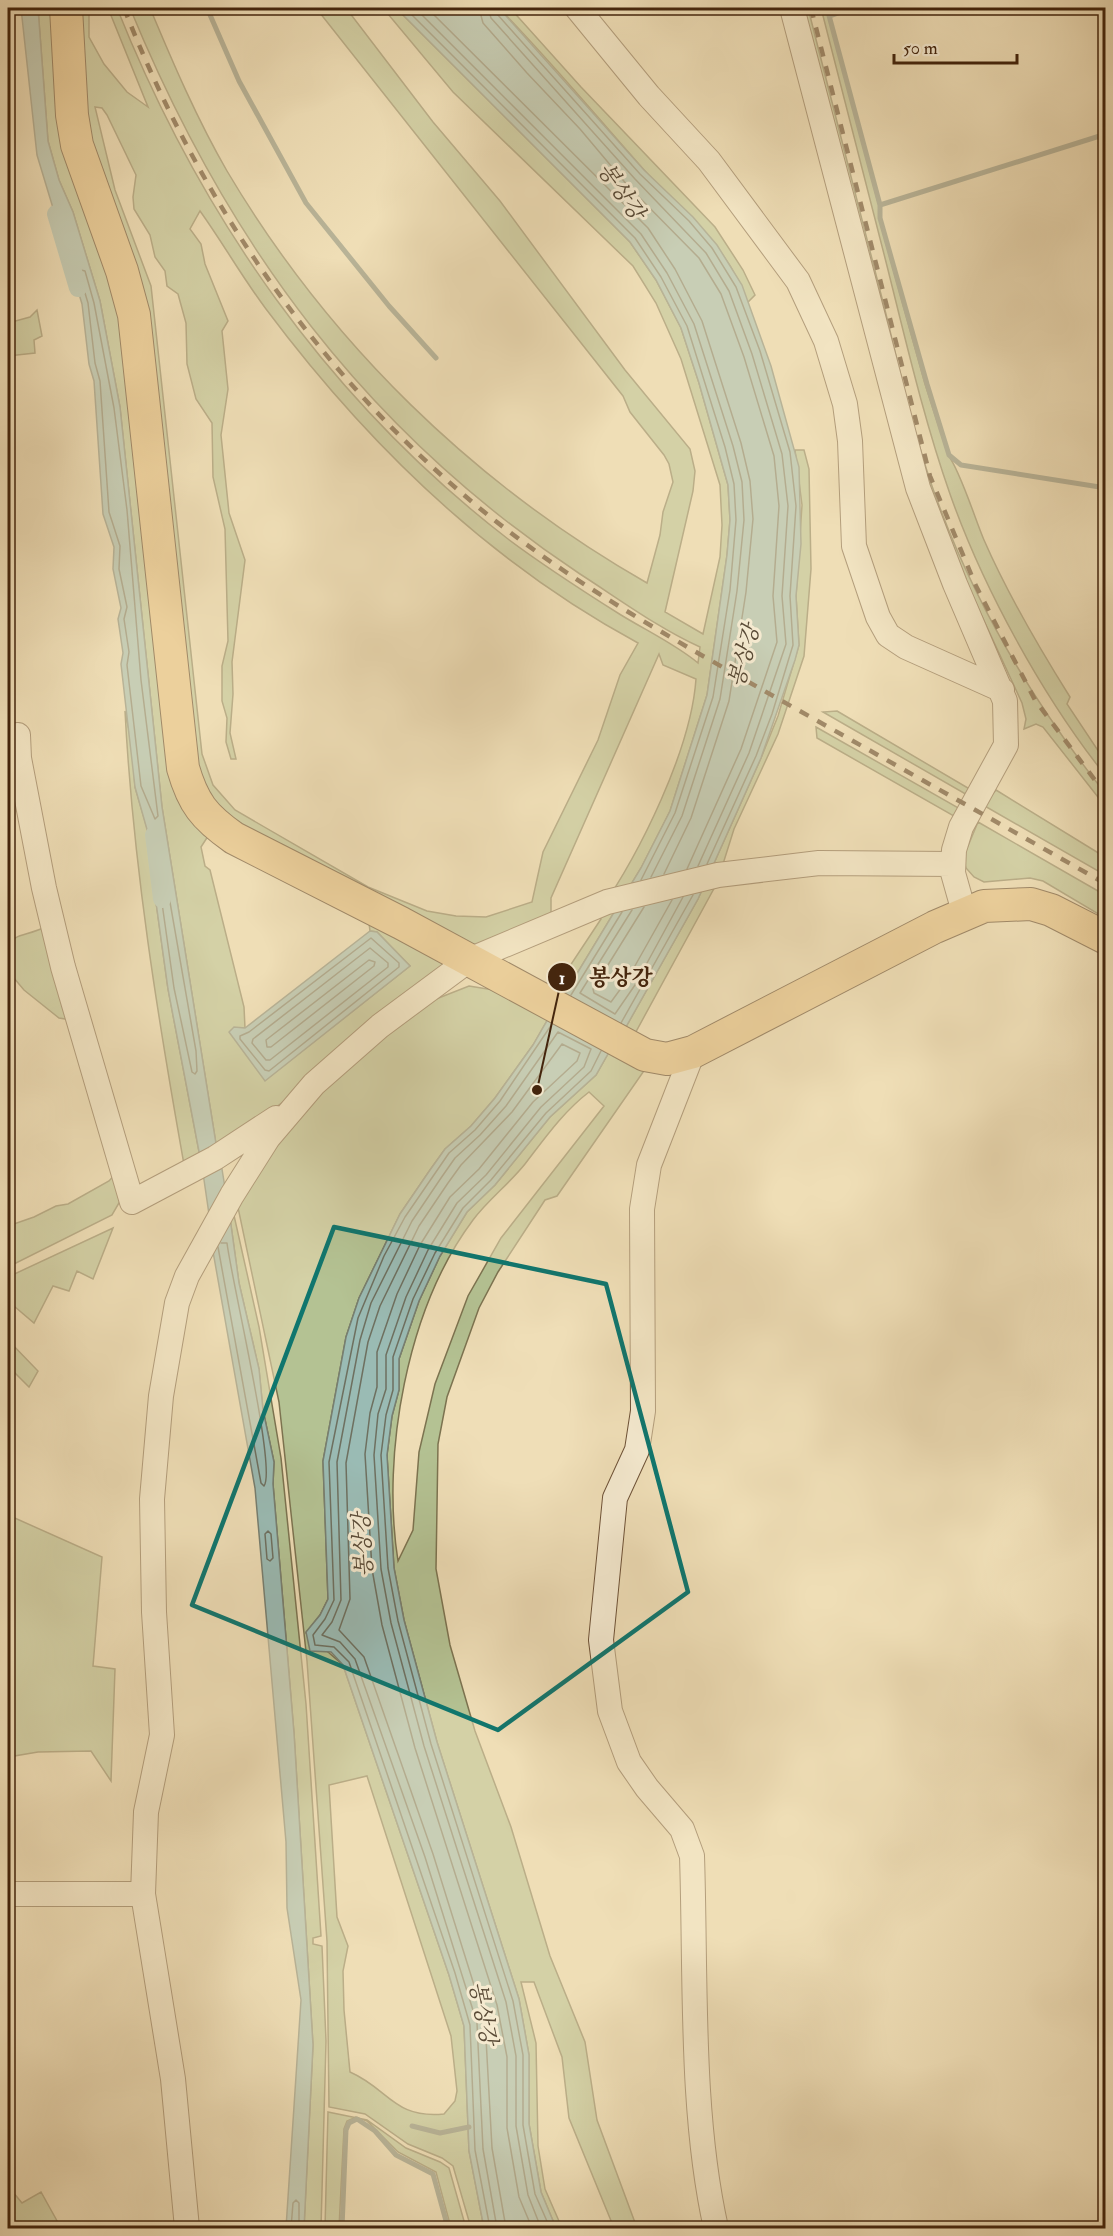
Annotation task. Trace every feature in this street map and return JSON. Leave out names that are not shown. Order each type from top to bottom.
[{"type":"main road","points":[[66,8],[72,115],[77,145],[122,271],[134,315],[183,768],[193,799],[210,819],[234,838],[469,960],[645,1055],[667,1059],[693,1052],[964,912],[984,906],[1031,904],[1051,910],[1106,938]]},
{"type":"street","points":[[577,8],[650,96],[709,161],[798,281],[826,341],[845,404],[850,441],[854,546],[878,617],[888,635],[906,647],[1002,690]]},
{"type":"street","points":[[792,8],[918,488],[955,584],[1005,701],[1006,745],[961,827],[954,850],[953,864],[964,912]]},
{"type":"street","points":[[18,735],[20,758],[44,888],[63,967],[132,1202],[215,1158],[289,1110]]},
{"type":"street","points":[[180,2223],[173,2079],[142,1894],[146,1812],[162,1735],[153,1581],[152,1499],[161,1396],[177,1303],[187,1276],[232,1195],[289,1110],[314,1084],[380,1026],[469,960],[607,902],[718,875],[819,863],[953,864]]},
{"type":"street","points":[[693,1052],[649,1165],[642,1209],[643,1411],[636,1450],[615,1498],[601,1640],[610,1711],[629,1762],[646,1788],[682,1829],[692,1856],[700,2114],[716,2229]]},
{"type":"street","points":[[8,1894],[142,1894]]},
{"type":"highlighted area","points":[[334,1227],[606,1284],[688,1592],[498,1730],[192,1605]]},
{"type":"green space","points":[[38,8],[56,8],[115,269],[186,801],[446,960],[442,969],[294,1094],[217,1150],[162,807],[120,407],[100,301],[73,212],[59,180],[48,141]],"holes":[[[210,833],[369,923],[370,931],[377,932],[410,966],[265,1080],[239,1029],[245,1028],[244,1007],[210,870],[205,866],[201,847]]]},
{"type":"green space","points":[[79,8],[89,8],[89,37],[104,64],[127,92],[148,107],[108,8],[117,8],[150,85],[188,159],[230,231],[276,300],[328,365],[383,427],[443,485],[508,539],[578,588],[698,663],[700,647],[624,603],[503,519],[433,459],[369,395],[311,326],[259,253],[211,176],[168,94],[130,8],[150,8],[196,111],[227,171],[267,234],[311,294],[359,351],[410,404],[465,454],[523,501],[583,544],[647,583],[660,535],[663,512],[673,482],[669,464],[630,412],[623,396],[316,8],[346,8],[433,122],[500,201],[625,370],[690,449],[695,471],[693,491],[665,612],[703,634],[720,557],[722,525],[720,485],[681,359],[656,303],[633,266],[453,92],[383,8],[396,8],[630,242],[656,280],[681,328],[728,485],[730,520],[727,555],[707,695],[670,811],[641,868],[561,1000],[550,996],[601,919],[599,912],[631,861],[661,800],[684,737],[696,679],[663,665],[659,654],[551,898],[551,916],[474,952],[231,826],[199,783],[89,137]],"holes":[[[95,107],[102,108],[136,175],[134,209],[150,235],[155,257],[165,271],[167,286],[178,294],[186,323],[187,364],[196,399],[212,423],[213,477],[225,529],[228,641],[222,666],[222,701],[227,718],[226,742],[231,759],[236,759],[230,733],[233,694],[232,662],[245,560],[229,513],[221,435],[228,389],[222,331],[228,321],[205,264],[201,244],[190,229],[200,211],[257,297],[305,359],[389,453],[434,497],[482,538],[532,576],[584,611],[638,643],[620,675],[598,740],[543,852],[532,902],[486,917],[456,916],[427,911],[368,887],[235,810],[213,785],[202,754],[151,286],[115,190]]]},
{"type":"green space","points":[[499,8],[510,8],[581,87],[715,227],[743,270],[755,295],[747,303],[729,264],[704,232],[645,171]]},
{"type":"green space","points":[[800,8],[808,8],[912,419],[932,486],[948,528],[965,568],[1006,647],[1053,722],[1105,793],[1105,806],[1043,727],[1036,724],[1024,729],[1026,719],[1022,703],[938,521]]},
{"type":"green space","points":[[821,8],[826,8],[879,206],[879,218],[925,384],[948,455],[1003,581],[1070,697],[1067,704],[1105,761],[1105,775],[1037,677],[979,567],[950,494],[915,377]]},
{"type":"green space","points":[[37,310],[42,336],[34,340],[35,353],[8,356],[8,323],[30,317]]},
{"type":"green space","points":[[795,450],[804,450],[809,469],[811,569],[804,656],[778,734],[734,829],[717,883],[632,1039],[622,1034],[698,899],[778,716],[799,645],[796,596],[802,505]]},
{"type":"green space","points":[[125,711],[132,744],[135,787],[160,872],[155,895],[168,989],[201,1162],[185,1170],[165,1056],[140,884]]},
{"type":"green space","points":[[837,711],[973,791],[969,796],[823,712]]},
{"type":"green space","points":[[816,727],[962,810],[959,819],[817,738]]},
{"type":"green space","points":[[996,790],[1105,857],[1105,875],[983,805]]},
{"type":"green space","points":[[978,822],[1105,895],[1105,918],[1043,881],[1030,878],[984,882],[974,877],[966,868],[963,858]]},
{"type":"green space","points":[[48,926],[72,1020],[59,1018],[24,990],[8,971],[9,948],[14,938]]},
{"type":"green space","points":[[469,986],[500,991],[552,1012],[533,1045],[495,1098],[471,1126],[445,1149],[400,1214],[359,1298],[346,1337],[323,1461],[328,1599],[320,1615],[306,1633],[343,1665],[449,1975],[464,2026],[469,2151],[484,2228],[471,2228],[453,2166],[442,2158],[408,2144],[365,2114],[329,2107],[327,1941],[307,1661],[279,1402],[236,1198],[300,1112],[348,1063],[431,1001]],"holes":[[[367,1776],[451,2036],[457,2091],[455,2101],[444,2114],[414,2112],[393,2101],[374,2086],[350,2072],[343,1971],[348,1946],[337,1917],[329,1785]]]},
{"type":"green space","points":[[613,1045],[648,1065],[557,1196],[545,1200],[498,1272],[479,1308],[447,1397],[438,1444],[436,1569],[450,1645],[475,1731],[511,1827],[550,1956],[585,2042],[597,2120],[637,2228],[614,2228],[569,2118],[562,2057],[534,1982],[521,1982],[536,2043],[538,2146],[545,2189],[562,2228],[556,2228],[541,2192],[529,2124],[529,2055],[519,1999],[437,1742],[404,1620],[394,1568],[387,1455],[392,1416],[399,1390],[399,1359],[419,1301],[440,1256],[467,1212],[495,1185],[550,1117],[596,1075]],"holes":[[[589,1092],[604,1106],[501,1238],[468,1296],[435,1384],[419,1452],[413,1530],[398,1561],[393,1475],[397,1429],[404,1383],[431,1295],[450,1256],[473,1220],[519,1171],[563,1117]]]},
{"type":"green space","points":[[118,1171],[123,1196],[112,1215],[8,1267],[8,1226],[56,1206],[68,1204],[109,1181]]},
{"type":"green space","points":[[233,1211],[259,1327],[281,1458],[306,1704],[321,1936],[313,1938],[313,1944],[322,1946],[326,2041],[321,2228],[304,2228],[313,2045],[294,1733],[273,1484],[274,1462],[263,1410],[259,1369],[239,1283],[230,1218]]},
{"type":"green space","points":[[113,1228],[93,1279],[77,1271],[69,1291],[53,1286],[34,1323],[8,1301],[8,1277]]},
{"type":"green space","points":[[8,1340],[38,1371],[29,1387],[8,1366]]},
{"type":"green space","points":[[8,1515],[102,1557],[93,1666],[115,1669],[111,1781],[91,1751],[38,1752],[8,1757]]},
{"type":"green space","points":[[328,2112],[355,2118],[347,2121],[344,2129],[339,2228],[325,2228]]},
{"type":"green space","points":[[361,2119],[367,2120],[406,2148],[449,2168],[466,2228],[451,2228],[436,2172],[398,2152],[367,2121]]},
{"type":"green space","points":[[8,2186],[22,2203],[41,2192],[61,2228],[8,2228]]},
{"type":"water","points":[[21,8],[38,8],[48,141],[59,180],[73,212],[100,301],[120,407],[162,807],[217,1150],[201,1162],[168,989],[155,895],[159,872],[135,787],[121,664],[123,653],[118,619],[121,608],[113,569],[114,547],[103,514],[94,381],[89,364],[82,304],[37,155]]},
{"type":"water","points":[[396,8],[499,8],[644,170],[693,217],[717,245],[742,285],[771,366],[799,467],[801,544],[796,596],[799,645],[795,660],[761,758],[698,899],[622,1034],[561,1000],[641,868],[670,811],[707,695],[727,555],[730,520],[728,485],[681,328],[656,280],[630,242]]},
{"type":"water","points":[[370,931],[377,932],[410,966],[265,1081],[229,1032],[234,1027],[245,1028]]},
{"type":"water","points":[[552,1012],[613,1045],[596,1075],[550,1117],[495,1185],[467,1212],[440,1256],[419,1301],[399,1359],[399,1390],[392,1416],[387,1455],[394,1568],[404,1620],[437,1742],[519,1999],[529,2055],[529,2124],[541,2192],[556,2228],[484,2228],[469,2151],[464,2026],[449,1975],[343,1665],[331,1652],[310,1651],[306,1632],[320,1615],[328,1599],[323,1461],[346,1337],[359,1298],[400,1214],[445,1149],[471,1126],[495,1098],[533,1045]]},
{"type":"water","points":[[221,1163],[227,1200],[210,1221],[203,1173]]},
{"type":"water","points":[[230,1218],[239,1283],[259,1369],[263,1410],[274,1462],[273,1484],[294,1733],[313,2045],[304,2228],[286,2228],[301,2000],[287,1908],[286,1842],[255,1488],[212,1246]]},
{"type":"waterway","points":[[207,8],[239,81],[306,203],[389,306],[436,358]]},
{"type":"waterway","points":[[827,8],[880,205],[880,218],[949,455],[961,465],[1106,488]]},
{"type":"waterway","points":[[830,16],[852,8]]},
{"type":"waterway","points":[[880,205],[1106,134]]},
{"type":"waterway","points":[[56,214],[78,288]]},
{"type":"waterway","points":[[154,835],[162,899]]},
{"type":"waterway","points":[[342,2228],[346,2130],[349,2123],[357,2119],[375,2131],[396,2155],[433,2174],[448,2228]]},
{"type":"waterway","points":[[412,2126],[440,2133],[469,2127]]},
{"type":"railway","points":[[124,8],[155,81],[190,151],[229,220],[273,285],[320,348],[372,407],[428,463],[522,541],[556,566],[628,612],[1106,884]]},
{"type":"railway","points":[[811,8],[930,476],[976,586],[1035,700],[1106,795]]},
{"type":"place","name":"봉상강","points":[[537,1090]]}]
